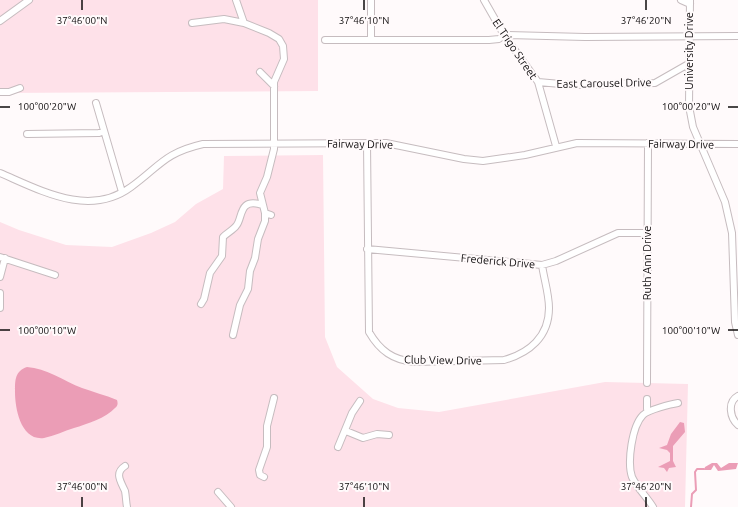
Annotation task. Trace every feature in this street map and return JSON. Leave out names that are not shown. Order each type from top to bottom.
[{"type":"street","points":[[0,21],[29,0]]},
{"type":"street","points":[[236,0],[244,23]]},
{"type":"street","points":[[371,0],[371,40]]},
{"type":"street","name":"El Trigo Street","points":[[484,0],[504,35],[538,82],[556,146]]},
{"type":"street","points":[[681,0],[690,2]]},
{"type":"street","name":"University Drive","points":[[690,2],[689,106],[694,127],[725,202],[735,242],[736,322],[738,335]]},
{"type":"street","points":[[218,14],[224,19]]},
{"type":"street","points":[[192,23],[224,19],[244,23],[269,33],[279,39],[283,46],[284,59],[274,86],[274,144],[271,163],[260,193],[262,205],[268,214],[258,239],[255,258],[250,271],[248,289],[240,305],[233,335]]},
{"type":"street","points":[[325,40],[489,40],[499,39],[504,35],[585,37],[690,35],[738,36]]},
{"type":"street","name":"East Carousel Drive","points":[[538,82],[572,85],[655,83],[690,63]]},
{"type":"street","points":[[260,72],[274,86]]},
{"type":"street","points":[[0,92],[10,92],[20,88]]},
{"type":"street","points":[[96,102],[122,192]]},
{"type":"street","points":[[27,134],[98,133],[104,131]]},
{"type":"street","name":"Club View Drive","points":[[367,143],[369,332],[376,344],[386,353],[401,360],[504,360],[528,351],[539,340],[549,309],[542,265]]},
{"type":"street","name":"Fairway Drive","points":[[0,173],[65,199],[94,201],[107,198],[130,188],[169,156],[187,148],[203,144],[386,143],[464,160],[483,161],[525,155],[556,146],[576,143],[738,144]]},
{"type":"street","name":"Ruth Ann Drive","points":[[647,383],[648,143]]},
{"type":"street","points":[[201,304],[204,299],[210,273],[222,256],[221,237],[236,227],[242,210],[245,207],[253,203],[262,205]]},
{"type":"street","name":"Frederick Drive","points":[[367,249],[542,265],[556,261],[618,233],[648,233]]},
{"type":"street","points":[[0,277],[3,257],[26,267],[55,275]]},
{"type":"street","points":[[0,293],[0,308]]},
{"type":"street","points":[[738,396],[732,402],[731,412],[733,421],[738,426]]},
{"type":"street","points":[[264,477],[260,475],[259,470],[267,447],[267,426],[274,398]]},
{"type":"street","points":[[647,399],[648,412]]},
{"type":"street","points":[[338,446],[346,432],[352,413],[360,401]]},
{"type":"street","points":[[638,412],[648,412],[678,403]]},
{"type":"street","points":[[648,412],[640,419],[636,426],[630,463],[633,478],[653,507]]},
{"type":"street","points":[[346,432],[363,438],[377,434],[389,435]]},
{"type":"street","points":[[126,466],[121,469],[119,477],[125,493],[127,507]]},
{"type":"street","points":[[218,492],[231,507]]},
{"type":"shaded area","points":[[0,0],[318,0],[318,91],[0,93]]},
{"type":"shaded area","points":[[323,155],[325,337],[337,367],[373,399],[398,408],[439,412],[605,382],[688,384],[685,507],[0,507],[0,222],[19,230],[66,245],[112,247],[151,233],[175,222],[196,204],[223,189],[224,156]]},
{"type":"shaded area","points":[[27,367],[48,372],[82,388],[117,400],[118,403],[111,412],[102,418],[48,437],[36,438],[25,429],[16,407],[16,376],[20,371]]},
{"type":"shaded area","points":[[680,422],[684,423],[685,432],[673,446],[673,461],[676,467],[669,468],[667,472],[664,468],[658,467],[670,461],[670,453],[667,450],[659,448],[667,445],[671,434]]},
{"type":"shaded area","points":[[712,463],[717,463],[721,468],[729,463],[738,463],[736,469],[718,471],[714,465],[711,470],[704,470],[705,467]]},
{"type":"waterway","points":[[691,507],[692,494],[696,490],[695,472],[697,469],[704,469]]}]
